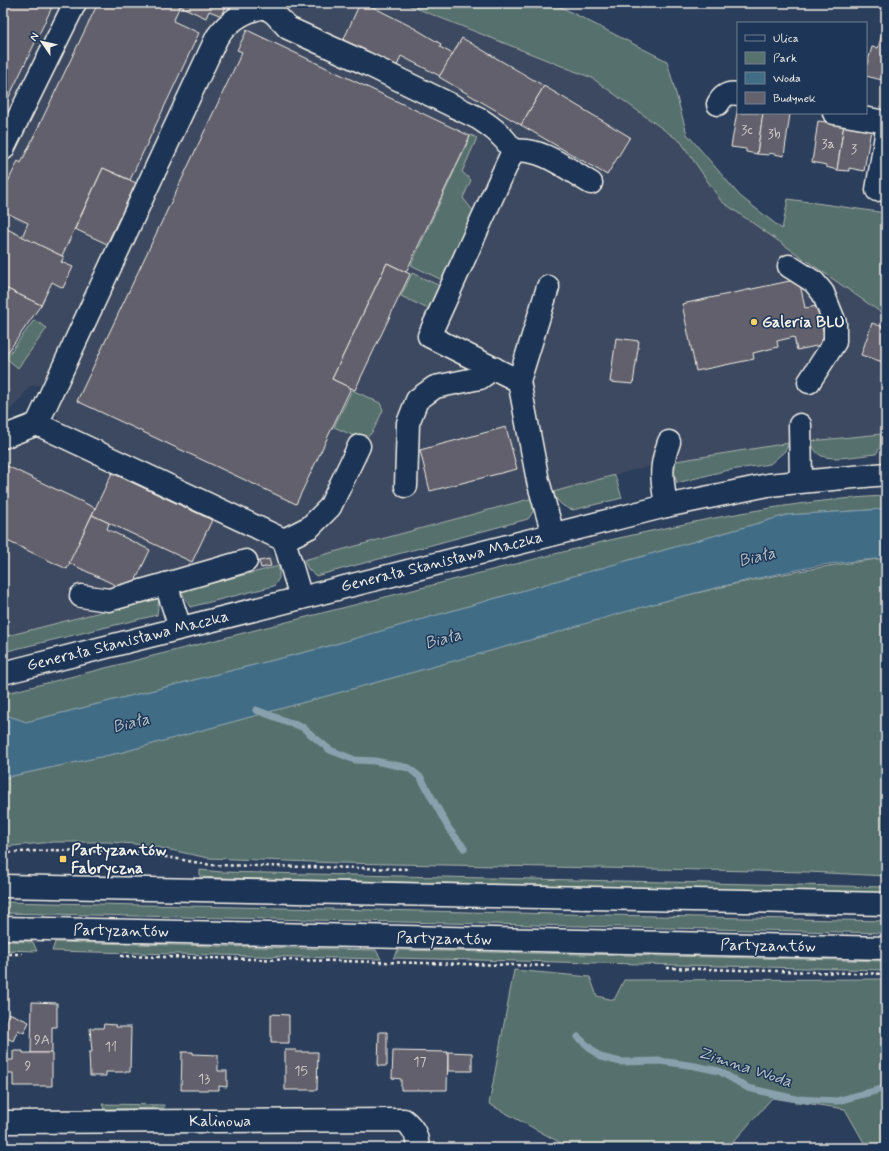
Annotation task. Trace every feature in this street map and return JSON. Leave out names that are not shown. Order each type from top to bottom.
[{"type":"main road","points":[[3,149],[75,3]]},
{"type":"main road","points":[[3,437],[37,424],[217,37],[234,19],[258,8],[265,7],[270,9],[288,28],[365,63],[478,118],[501,135],[513,151]]},
{"type":"main road","points":[[718,104],[721,97],[727,94],[737,94]]},
{"type":"main road","points":[[840,114],[886,122]]},
{"type":"main road","points":[[877,190],[886,135]]},
{"type":"main road","points":[[513,151],[522,150],[542,154],[591,183]]},
{"type":"main road","points":[[513,151],[429,336],[519,381]]},
{"type":"main road","points":[[789,266],[814,282],[823,293],[835,323],[835,342],[810,382]]},
{"type":"main road","points":[[548,287],[519,381],[538,481],[553,534]]},
{"type":"main road","points":[[406,486],[408,423],[417,400],[435,387],[480,378],[494,368]]},
{"type":"main road","points":[[37,424],[284,540],[301,598]]},
{"type":"main road","points":[[800,425],[801,481]]},
{"type":"main road","points":[[666,506],[661,477],[662,463],[668,442]]},
{"type":"main road","points":[[284,540],[310,527],[330,507],[359,446]]},
{"type":"main road","name":"Generała Stanisława Maczka","points":[[3,673],[666,506],[732,492],[801,481],[886,474]]},
{"type":"main road","points":[[81,596],[109,600],[246,562]]},
{"type":"main road","points":[[166,584],[180,628]]},
{"type":"main road","points":[[3,886],[886,904]]},
{"type":"main road","name":"Partyzantów","points":[[3,928],[886,948]]},
{"type":"main road","name":"Kalinowa","points":[[3,1122],[404,1120],[413,1127],[418,1139],[418,1148]]},
{"type":"path","points":[[3,853],[53,850],[144,852],[211,865],[414,869]]},
{"type":"path","points":[[3,954],[28,953]]},
{"type":"path","points":[[114,956],[553,966]]},
{"type":"path","points":[[662,968],[886,974]]},
{"type":"shaded area","points":[[3,3],[403,3],[592,78],[681,142],[721,201],[886,316],[886,433],[789,443],[637,469],[304,560],[298,538],[289,529],[59,420],[53,409],[240,6],[49,384],[30,386],[3,418]]},
{"type":"shaded area","points":[[42,436],[267,543],[272,557],[277,556],[279,566],[3,637],[3,450]]},
{"type":"green space","points":[[403,3],[553,3],[667,61],[687,134],[740,196],[782,229],[788,199],[886,213],[886,316],[721,201],[681,142],[592,78]]},
{"type":"green space","points":[[471,135],[477,138],[462,172],[471,180],[463,198],[474,212],[442,280],[411,265]]},
{"type":"green space","points":[[412,273],[440,286],[428,309],[401,296]]},
{"type":"green space","points":[[34,320],[47,328],[18,368],[6,358]]},
{"type":"green space","points":[[352,390],[380,403],[383,410],[373,430],[365,438],[354,436],[334,427]]},
{"type":"green space","points":[[881,434],[880,448],[876,454],[848,457],[834,458],[822,456],[816,452],[811,441]]},
{"type":"green space","points":[[789,443],[785,451],[770,464],[724,471],[677,483],[670,462]]},
{"type":"green space","points":[[615,475],[622,498],[573,510],[560,504],[553,492]]},
{"type":"green space","points":[[886,496],[886,509],[787,515],[322,648],[26,722],[6,715],[3,716],[3,694],[610,540],[713,518],[781,506],[851,498]]},
{"type":"green space","points":[[533,498],[533,512],[528,519],[316,576],[308,569],[304,560]]},
{"type":"green space","points":[[886,558],[886,876],[808,872],[339,863],[208,858],[147,845],[108,842],[53,842],[3,847],[3,778],[123,752],[673,599],[757,579]]},
{"type":"green space","points":[[279,566],[279,578],[274,586],[190,607],[181,591]]},
{"type":"green space","points":[[159,597],[157,615],[3,652],[3,637]]},
{"type":"green space","points":[[200,870],[222,872],[885,887],[884,893],[220,878],[200,877]]},
{"type":"green space","points":[[3,902],[886,921],[886,933],[3,913]]},
{"type":"green space","points":[[3,941],[33,942],[37,951],[3,950]]},
{"type":"green space","points":[[55,942],[376,950],[381,959],[52,951]]},
{"type":"green space","points":[[398,950],[886,961],[886,970],[393,958]]},
{"type":"green space","points":[[514,970],[590,977],[597,996],[614,1000],[624,980],[886,979],[886,1148],[867,1148],[845,1109],[772,1098],[728,1148],[570,1148],[489,1104]]},
{"type":"green space","points":[[102,1104],[164,1105],[164,1108],[104,1109]]},
{"type":"water","name":"Biała","points":[[886,509],[886,558],[822,565],[718,587],[123,752],[3,778],[3,716],[6,715],[26,722],[322,648],[787,515]]},
{"type":"building","points":[[3,3],[54,3],[8,99],[3,97]]},
{"type":"building","points":[[98,3],[227,3],[222,16],[209,11],[206,18],[180,6],[173,21],[199,33],[130,180],[103,168],[62,256],[22,237],[28,223],[3,211],[3,192],[18,161],[21,163]]},
{"type":"building","points":[[360,3],[365,3],[414,28],[441,44],[440,47],[453,54],[440,76],[401,56],[397,66],[343,41]]},
{"type":"building","points":[[861,3],[886,3],[886,9]]},
{"type":"building","points":[[886,20],[886,81],[867,76],[867,64],[872,47],[878,48]]},
{"type":"building","points":[[247,30],[470,136],[406,272],[387,263],[332,379],[351,388],[296,504],[77,401],[242,52],[237,50]]},
{"type":"building","points":[[462,38],[544,86],[521,125],[439,77]]},
{"type":"building","points":[[544,86],[630,137],[607,175],[521,125]]},
{"type":"building","points":[[737,112],[737,114],[763,114],[757,154],[746,152],[746,149],[731,147]]},
{"type":"building","points":[[763,114],[790,114],[784,156],[769,153],[769,155],[757,154]]},
{"type":"building","points":[[818,121],[844,124],[837,170],[826,167],[826,165],[812,162]]},
{"type":"building","points":[[844,124],[871,130],[864,171],[849,168],[849,171],[837,170]]},
{"type":"building","points":[[103,168],[136,183],[107,244],[75,229]]},
{"type":"building","points":[[3,227],[64,257],[61,262],[73,267],[63,288],[52,282],[41,305],[3,287]]},
{"type":"building","points":[[387,263],[410,274],[355,390],[332,379]]},
{"type":"building","name":"Galeria BLU","points":[[799,279],[805,308],[818,306],[826,344],[797,350],[794,337],[777,341],[778,347],[753,353],[754,359],[696,371],[682,304]]},
{"type":"building","points":[[3,287],[41,305],[3,359]]},
{"type":"building","points":[[872,323],[886,328],[886,363],[861,355]]},
{"type":"building","points":[[616,338],[639,341],[633,384],[610,382]]},
{"type":"building","points":[[506,427],[517,469],[430,491],[420,450]]},
{"type":"building","points":[[3,464],[95,508],[67,569],[3,539]]},
{"type":"building","points":[[112,473],[212,520],[192,562],[92,515]]},
{"type":"building","points":[[92,515],[109,523],[107,529],[150,550],[130,592],[69,563]]},
{"type":"building","points":[[269,559],[271,566],[261,568],[259,561]]},
{"type":"building","points":[[32,1002],[57,1003],[57,1027],[52,1027],[52,1053],[31,1053]]},
{"type":"building","points":[[9,1013],[29,1022],[24,1033],[18,1030],[13,1041],[3,1036],[3,1028]]},
{"type":"building","points":[[271,1014],[289,1015],[289,1043],[271,1043]]},
{"type":"building","points":[[104,1024],[116,1025],[116,1027],[131,1027],[130,1072],[106,1072],[106,1076],[90,1076],[89,1052],[92,1052],[90,1028],[103,1028]]},
{"type":"building","points":[[379,1032],[387,1032],[387,1066],[378,1066]]},
{"type":"building","points":[[285,1050],[296,1050],[296,1052],[318,1052],[317,1090],[285,1090]]},
{"type":"building","points":[[13,1051],[23,1051],[23,1053],[52,1053],[52,1086],[13,1086],[13,1073],[5,1073],[4,1060],[13,1060]]},
{"type":"building","points":[[393,1051],[448,1052],[447,1090],[401,1090],[401,1079],[392,1078]]},
{"type":"building","points":[[182,1052],[218,1055],[218,1071],[227,1071],[227,1087],[219,1086],[219,1090],[181,1090]]},
{"type":"building","points":[[448,1052],[472,1053],[472,1071],[448,1071]]},
{"type":"waterway","name":"Zimna Woda","points":[[256,710],[302,727],[330,750],[355,760],[375,761],[409,768],[421,778],[449,829],[464,848]]},
{"type":"waterway","name":"Zimna Woda","points":[[578,1037],[600,1057],[621,1062],[660,1061],[719,1071],[748,1088],[796,1099],[837,1101],[886,1088]]},
{"type":"place","name":"Galeria BLU","points":[[754,322]]},
{"type":"place","name":"Partyzantów Fabryczna","points":[[63,859]]}]
